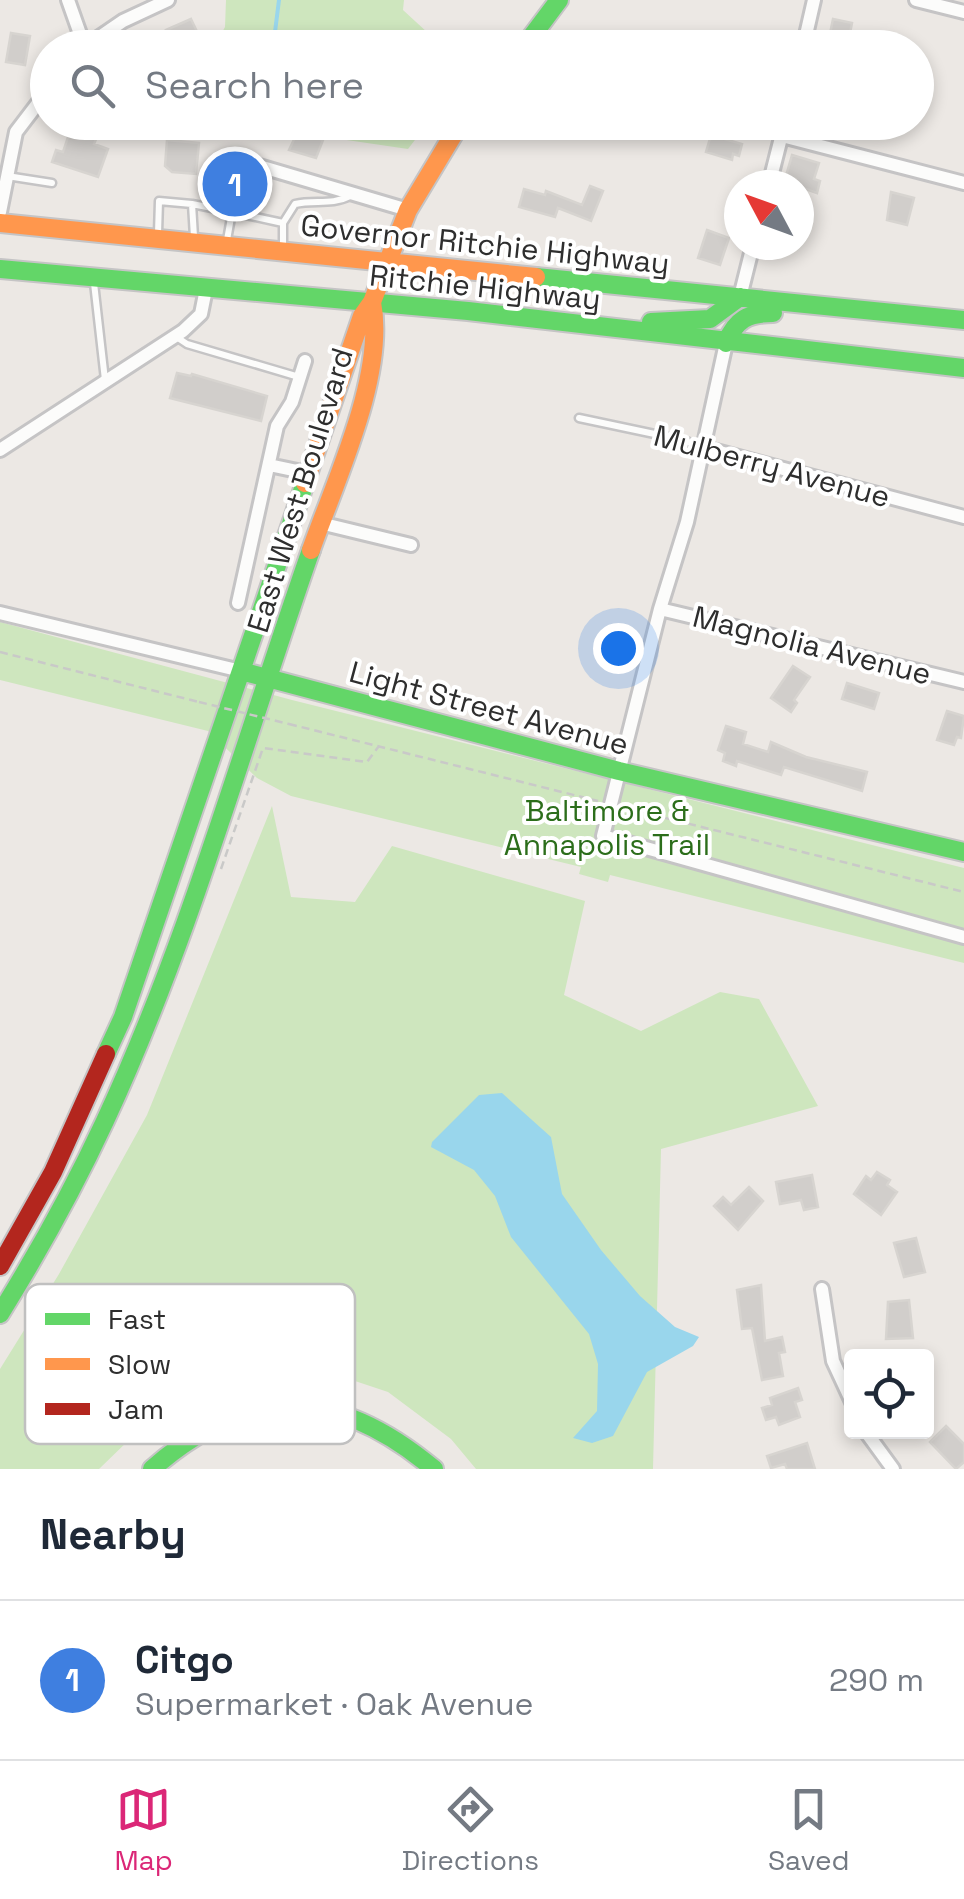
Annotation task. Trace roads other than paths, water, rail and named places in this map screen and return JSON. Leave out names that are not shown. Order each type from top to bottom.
[{"type":"main road","points":[[536,30],[559,0]]},
{"type":"main road","points":[[372,302],[408,210],[450,140]]},
{"type":"main road","name":"Governor Ritchie Highway","points":[[0,223],[964,320]]},
{"type":"main road","name":"Ritchie Highway","points":[[0,269],[372,302],[964,368]]},
{"type":"main road","points":[[581,325],[710,319],[740,297]]},
{"type":"main road","name":"East West Boulevard","points":[[0,1266],[53,1172],[123,1017],[275,578],[307,473],[362,316],[372,302]]},
{"type":"main road","name":"East West Boulevard","points":[[0,1314],[32,1265],[90,1158],[160,990],[367,386],[378,322],[372,302]]},
{"type":"main road","points":[[726,344],[733,324],[750,312],[888,312]]},
{"type":"main road","name":"Light Street Avenue","points":[[241,671],[619,771],[964,852]]},
{"type":"main road","points":[[355,1416],[386,1430],[434,1469]]},
{"type":"main road","points":[[152,1469],[179,1444]]},
{"type":"street","points":[[68,0],[79,30]]},
{"type":"street","points":[[110,30],[168,0]]},
{"type":"street","points":[[807,30],[814,0]]},
{"type":"street","points":[[916,0],[964,12]]},
{"type":"street","points":[[0,212],[16,132],[30,114]]},
{"type":"street","points":[[773,170],[781,140]]},
{"type":"street","points":[[821,140],[964,183]]},
{"type":"street","points":[[252,164],[408,210]]},
{"type":"street","points":[[740,297],[750,260]]},
{"type":"street","points":[[0,450],[175,336],[200,314],[206,288]]},
{"type":"street","points":[[726,344],[687,522],[660,609],[603,836],[964,937]]},
{"type":"street","points":[[238,603],[278,426],[292,402],[305,361]]},
{"type":"street","name":"Mulberry Avenue","points":[[701,447],[964,517]]},
{"type":"street","points":[[269,464],[307,473]]},
{"type":"street","points":[[320,523],[411,545]]},
{"type":"street","name":"Magnolia Avenue","points":[[660,609],[964,682]]},
{"type":"street","name":"Light Street Avenue","points":[[0,613],[241,671]]},
{"type":"street","points":[[822,1288],[833,1360],[844,1384]]},
{"type":"street","points":[[871,1439],[893,1469]]},
{"type":"lane","points":[[6,176],[52,183]]},
{"type":"lane","points":[[284,251],[284,222],[295,204],[322,205],[355,192]]},
{"type":"lane","points":[[158,239],[159,200],[284,222]]},
{"type":"lane","points":[[192,204],[195,242]]},
{"type":"lane","points":[[226,246],[232,212]]},
{"type":"lane","points":[[94,278],[100,356],[106,381]]},
{"type":"lane","points":[[175,336],[187,344],[300,377]]},
{"type":"lane","name":"Mulberry Avenue","points":[[579,418],[701,447]]},
{"type":"water","points":[[502,1093],[551,1137],[562,1194],[601,1250],[640,1296],[675,1327],[699,1337],[693,1346],[647,1372],[613,1436],[592,1443],[573,1438],[597,1411],[598,1364],[589,1334],[511,1237],[495,1196],[474,1170],[431,1147],[479,1095]]},
{"type":"waterway","points":[[275,30],[279,0]]},
{"type":"place","name":"Citgo","points":[[235,184]]},
{"type":"park label","name":"Baltimore & Annapolis Trail","points":[[607,827]]}]
